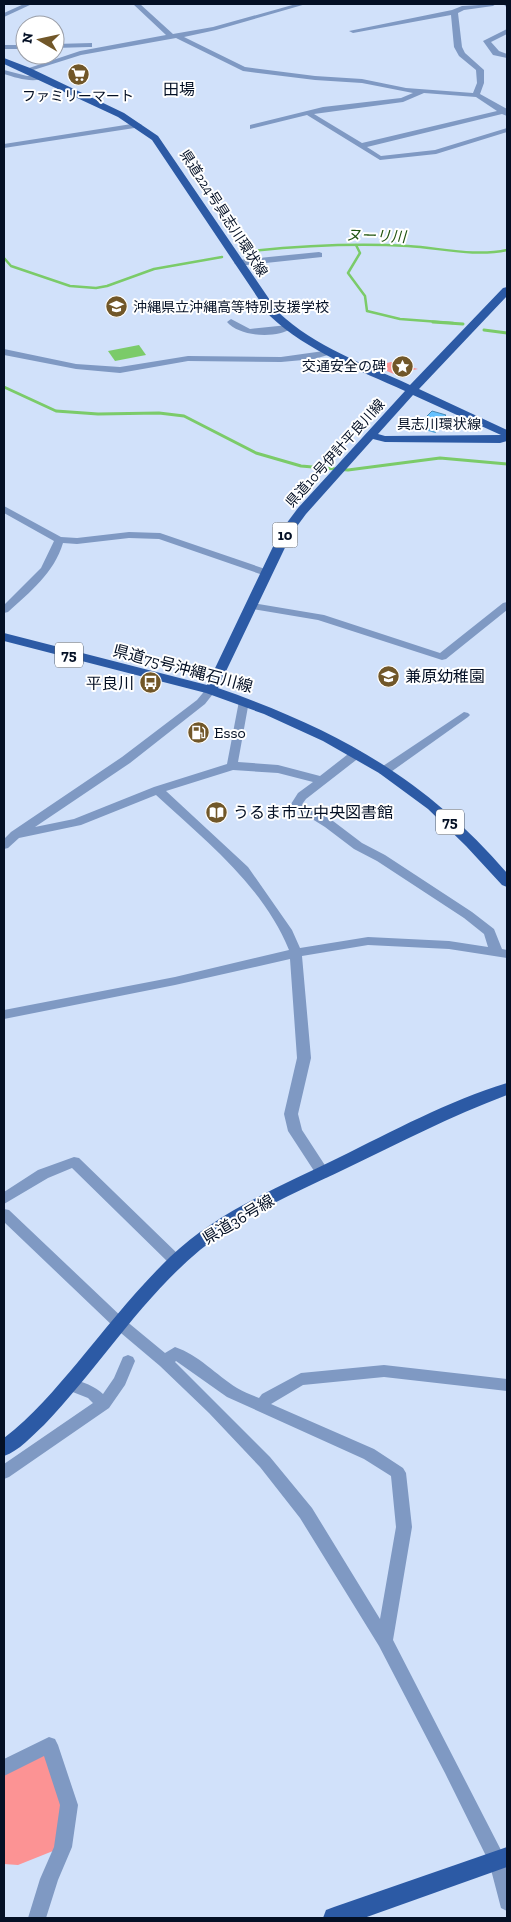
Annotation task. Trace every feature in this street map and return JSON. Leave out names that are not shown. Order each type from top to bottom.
[{"type":"main road","name":"県道224号具志川環状線","points":[[4,62],[43,77],[138,125],[155,138],[238,263],[274,314],[288,328],[305,340],[330,353],[412,390]]},
{"type":"main road","name":"県道10号伊計平良川線","points":[[212,690],[286,532],[302,511],[370,435],[507,290]]},
{"type":"main road","name":"具志川環状線","points":[[370,435],[385,439],[500,440],[507,435],[412,390]]},
{"type":"main road","name":"県道75号沖縄石川線","points":[[4,637],[212,690],[244,701],[300,725],[356,754],[432,805],[473,843],[507,882]]},
{"type":"main road","name":"県道36号線","points":[[4,1448],[43,1414],[176,1261],[212,1231],[258,1204],[441,1115],[507,1089]]},
{"type":"main road","points":[[334,1918],[502,1859]]},
{"type":"street","points":[[4,15],[29,4]]},
{"type":"street","points":[[136,4],[174,36],[243,69],[306,77],[362,81],[423,92],[476,95],[506,113]]},
{"type":"street","points":[[27,70],[71,55],[241,23],[304,4]]},
{"type":"street","points":[[353,31],[454,12],[462,8],[493,4]]},
{"type":"street","points":[[454,12],[459,49],[482,73],[482,82],[476,95]]},
{"type":"street","points":[[507,31],[487,40],[487,44],[496,53],[507,56]]},
{"type":"street","points":[[65,46],[108,44],[114,47]]},
{"type":"street","points":[[496,53],[507,52]]},
{"type":"street","points":[[4,72],[27,78],[43,77]]},
{"type":"street","points":[[253,126],[333,108],[404,100],[423,92]]},
{"type":"street","points":[[308,113],[380,158],[436,152],[507,130]]},
{"type":"street","points":[[361,146],[506,113]]},
{"type":"street","points":[[4,146],[138,125]]},
{"type":"street","points":[[238,263],[319,255]]},
{"type":"street","points":[[231,322],[237,330],[245,331],[264,332],[288,328]]},
{"type":"street","points":[[4,352],[91,368],[118,370],[137,369],[196,358],[243,360],[291,359],[330,353]]},
{"type":"street","points":[[4,509],[59,540],[77,541],[129,535],[160,536],[267,573]]},
{"type":"street","points":[[4,610],[34,582],[56,552],[59,540]]},
{"type":"street","points":[[252,606],[320,617],[442,657],[507,605]]},
{"type":"street","points":[[7,841],[126,760],[201,702],[212,690]]},
{"type":"street","points":[[232,766],[244,701]]},
{"type":"street","points":[[384,771],[464,715]]},
{"type":"street","points":[[356,754],[302,796],[297,804],[329,824],[358,846],[381,858],[468,915],[490,932],[501,952]]},
{"type":"street","points":[[7,841],[77,822],[158,790],[232,766],[274,767],[294,771],[322,781]]},
{"type":"street","points":[[158,790],[244,870],[288,933],[296,953],[304,1058],[291,1114],[294,1131],[323,1173]]},
{"type":"street","points":[[4,1015],[175,981],[296,953],[368,941],[449,945],[501,952]]},
{"type":"street","points":[[4,1199],[43,1174],[74,1162],[176,1261]]},
{"type":"street","points":[[4,1214],[120,1324],[165,1362],[240,1435],[306,1513],[385,1641],[502,1859],[507,1902]]},
{"type":"street","points":[[165,1362],[176,1352],[232,1393],[368,1454],[398,1473],[404,1528],[385,1641]]},
{"type":"street","points":[[4,1472],[104,1404],[120,1381],[128,1361]]},
{"type":"street","points":[[262,1406],[267,1398],[301,1379],[384,1371],[507,1385]]},
{"type":"street","points":[[70,1384],[93,1394],[104,1404]]},
{"type":"street","points":[[4,1768],[49,1745],[69,1805],[63,1847],[49,1879],[36,1918]]},
{"type":"shaded area","points":[[139,345],[146,355],[115,361],[108,351]]},
{"type":"shaded area","points":[[391,362],[418,369],[394,374],[375,366]]},
{"type":"shaded area","points":[[49,1745],[69,1805],[63,1847],[18,1865],[4,1864],[4,1768]]},
{"type":"building","points":[[432,411],[446,415],[436,425],[422,421]]},
{"type":"waterway","name":"ヌーリ川","points":[[243,252],[356,245]]},
{"type":"waterway","name":"ヌーリ川","points":[[356,245],[408,246],[482,253],[507,250]]},
{"type":"waterway","points":[[356,245],[360,253],[348,273],[365,296],[367,311],[400,319],[453,323]]},
{"type":"waterway","name":"ヌーリ川","points":[[4,258],[11,266],[70,286],[96,288],[107,286],[154,269],[222,257]]},
{"type":"waterway","points":[[433,322],[463,324]]},
{"type":"waterway","points":[[484,330],[507,333]]},
{"type":"waterway","points":[[4,387],[56,411],[98,414],[159,413],[184,416],[256,453],[301,466],[348,470],[440,458],[507,464]]},
{"type":"place","name":"ファミリーマート","points":[[78,74]]},
{"type":"place","name":"沖縄県立沖縄高等特別支援学校","points":[[117,307]]},
{"type":"place","name":"交通安全の碑","points":[[402,366]]},
{"type":"place","name":"兼原幼稚園","points":[[389,676]]},
{"type":"place","name":"平良川","points":[[150,683]]},
{"type":"place","name":"Esso","points":[[198,732]]},
{"type":"place","name":"うるま市立中央図書館","points":[[217,812]]},
{"type":"district","name":"田場","points":[[179,89]]}]
